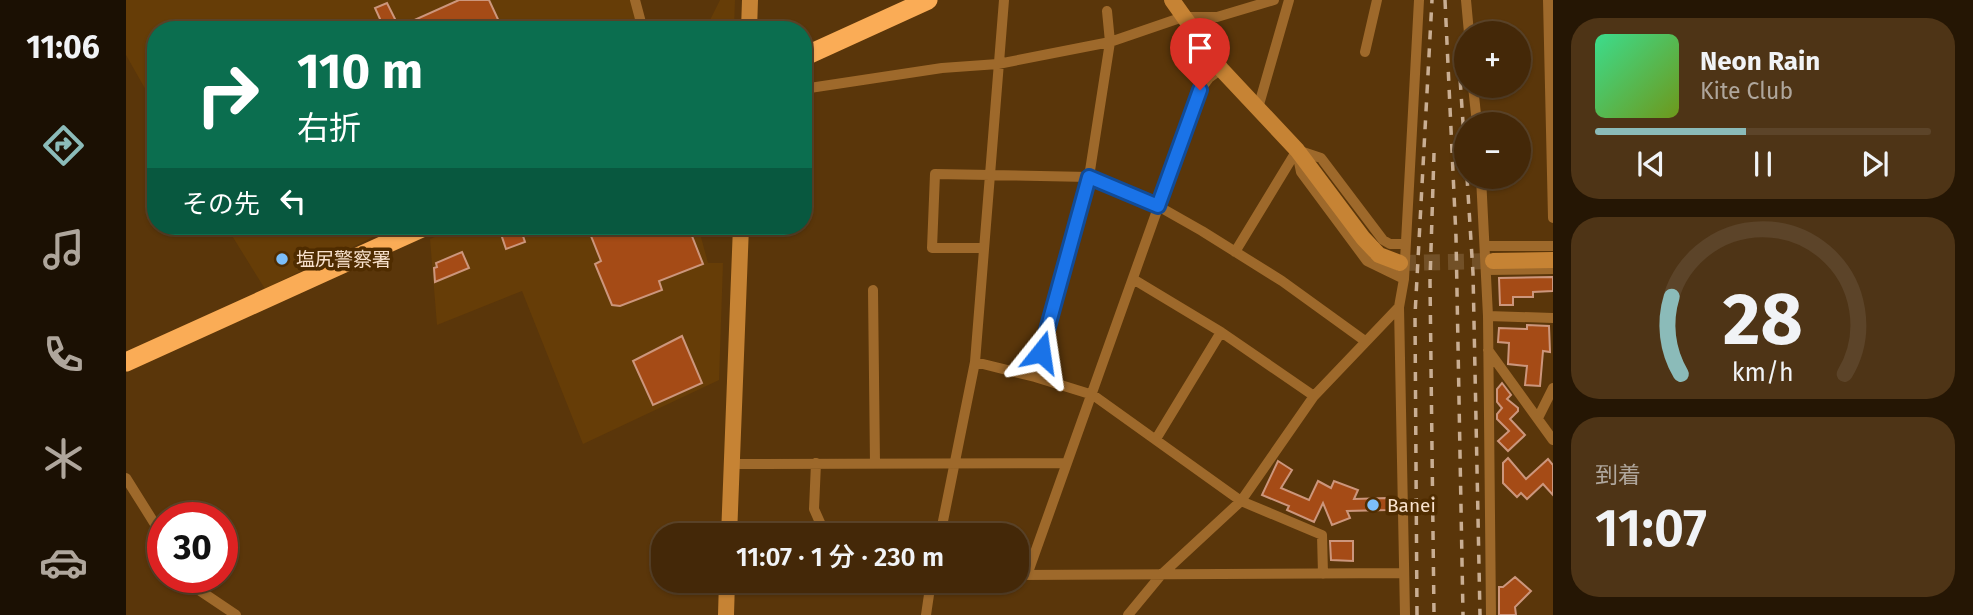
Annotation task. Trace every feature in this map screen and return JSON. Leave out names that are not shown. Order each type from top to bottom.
[{"type":"highway","points":[[812,53],[928,0]]},
{"type":"highway","points":[[126,362],[406,235]]},
{"type":"street","points":[[635,0],[641,21]]},
{"type":"street","points":[[749,21],[750,0]]},
{"type":"street","points":[[943,523],[975,362],[1004,0]]},
{"type":"street","points":[[1172,0],[1221,69],[1297,150],[1363,238],[1379,255],[1402,271]]},
{"type":"street","points":[[812,87],[942,68],[998,64],[1110,42],[1183,17],[1217,17],[1275,0]]},
{"type":"street","points":[[1258,108],[1289,0]]},
{"type":"street","points":[[1365,52],[1377,0]]},
{"type":"street","points":[[1405,615],[1399,307],[1419,0]]},
{"type":"street","points":[[1466,0],[1468,21]]},
{"type":"street","points":[[1548,0],[1553,218]]},
{"type":"street","points":[[1035,377],[1089,177],[1110,42],[1107,11]]},
{"type":"street","points":[[1029,558],[1093,395],[1200,90],[1209,78],[1221,69]]},
{"type":"street","points":[[1297,150],[1321,158],[1382,240],[1391,244],[1404,244]]},
{"type":"street","points":[[1235,252],[1297,150]]},
{"type":"street","points":[[984,248],[932,248],[935,174],[1089,177],[1158,206],[1282,281],[1365,341]]},
{"type":"street","points":[[1482,189],[1490,266],[1488,350],[1491,615]]},
{"type":"street","points":[[730,523],[741,235]]},
{"type":"street","points":[[1486,246],[1553,246]]},
{"type":"street","points":[[1490,266],[1553,260]]},
{"type":"street","points":[[1490,266],[1553,269]]},
{"type":"street","points":[[1133,279],[1221,332],[1314,396]]},
{"type":"street","points":[[873,290],[875,464]]},
{"type":"street","points":[[1128,615],[1161,575],[1241,501],[1314,396],[1399,307]]},
{"type":"street","points":[[1488,316],[1553,318]]},
{"type":"street","points":[[1156,439],[1221,332]]},
{"type":"street","points":[[1488,350],[1553,440]]},
{"type":"street","points":[[975,362],[1093,395],[1241,501],[1322,535],[1323,574]]},
{"type":"street","points":[[1538,418],[1553,388]]},
{"type":"street","points":[[816,463],[814,509],[820,523]]},
{"type":"street","points":[[732,464],[1067,463]]},
{"type":"street","points":[[126,478],[147,511]]},
{"type":"street","points":[[1029,575],[1403,573]]},
{"type":"street","points":[[204,593],[236,615]]},
{"type":"street","points":[[726,615],[727,593]]},
{"type":"street","points":[[926,615],[929,593]]},
{"type":"shaded area","points":[[126,0],[632,0],[638,21],[147,21],[147,92],[126,55]]},
{"type":"shaded area","points":[[720,0],[735,0],[734,21],[710,21]]},
{"type":"shaded area","name":"塩尻警察署","points":[[232,235],[377,235],[343,252],[338,250],[304,265],[303,270],[265,289]]},
{"type":"shaded area","points":[[439,235],[700,235],[708,263],[723,263],[719,380],[583,444],[522,291],[437,325],[430,239]]},
{"type":"building","points":[[459,0],[489,0],[499,21],[412,21]]},
{"type":"building","points":[[387,3],[396,21],[381,21],[375,8]]},
{"type":"building","points":[[501,235],[523,235],[525,242],[506,249]]},
{"type":"building","points":[[591,235],[692,235],[703,264],[659,281],[662,290],[620,306],[612,305],[595,264],[601,261]]},
{"type":"building","points":[[462,252],[469,268],[435,282],[436,263]]},
{"type":"building","points":[[1553,277],[1553,291],[1533,292],[1533,297],[1513,297],[1513,305],[1500,305],[1499,278]]},
{"type":"building","points":[[1527,325],[1549,326],[1550,352],[1543,351],[1540,386],[1525,385],[1527,366],[1508,364],[1509,343],[1498,342],[1499,328],[1527,329]]},
{"type":"building","points":[[682,336],[702,383],[653,405],[633,361]]},
{"type":"building","points":[[1502,383],[1511,395],[1507,399],[1518,408],[1510,419],[1525,435],[1508,451],[1498,441],[1509,431],[1497,419],[1502,408],[1497,402],[1497,389]]},
{"type":"building","points":[[1508,458],[1526,479],[1548,459],[1553,465],[1553,495],[1543,484],[1527,499],[1521,493],[1517,497],[1503,483],[1503,463]]},
{"type":"building","points":[[1278,461],[1292,470],[1281,488],[1309,500],[1318,481],[1331,488],[1334,481],[1358,490],[1354,499],[1387,498],[1387,510],[1347,511],[1350,518],[1332,525],[1323,503],[1314,522],[1287,510],[1289,506],[1262,495]]},
{"type":"building","points":[[1330,541],[1353,541],[1353,561],[1331,560]]},
{"type":"building","points":[[1515,577],[1531,591],[1515,607],[1516,615],[1499,615],[1499,587],[1503,587]]},
{"type":"tunnel","points":[[1400,263],[1493,261]]},
{"type":"railway","points":[[1417,615],[1415,315],[1432,0]]},
{"type":"railway","points":[[1445,0],[1456,237],[1463,615]]},
{"type":"railway","points":[[1461,98],[1462,112]]},
{"type":"railway","points":[[1434,153],[1430,281],[1434,615]]},
{"type":"railway","points":[[1468,189],[1473,273],[1480,615]]},
{"type":"place","name":"塩尻警察署","points":[[282,259]]},
{"type":"place","name":"Banei","points":[[1373,505]]},
{"type":"route","points":[[1041,352],[1089,177],[1158,206],[1200,90]]}]
